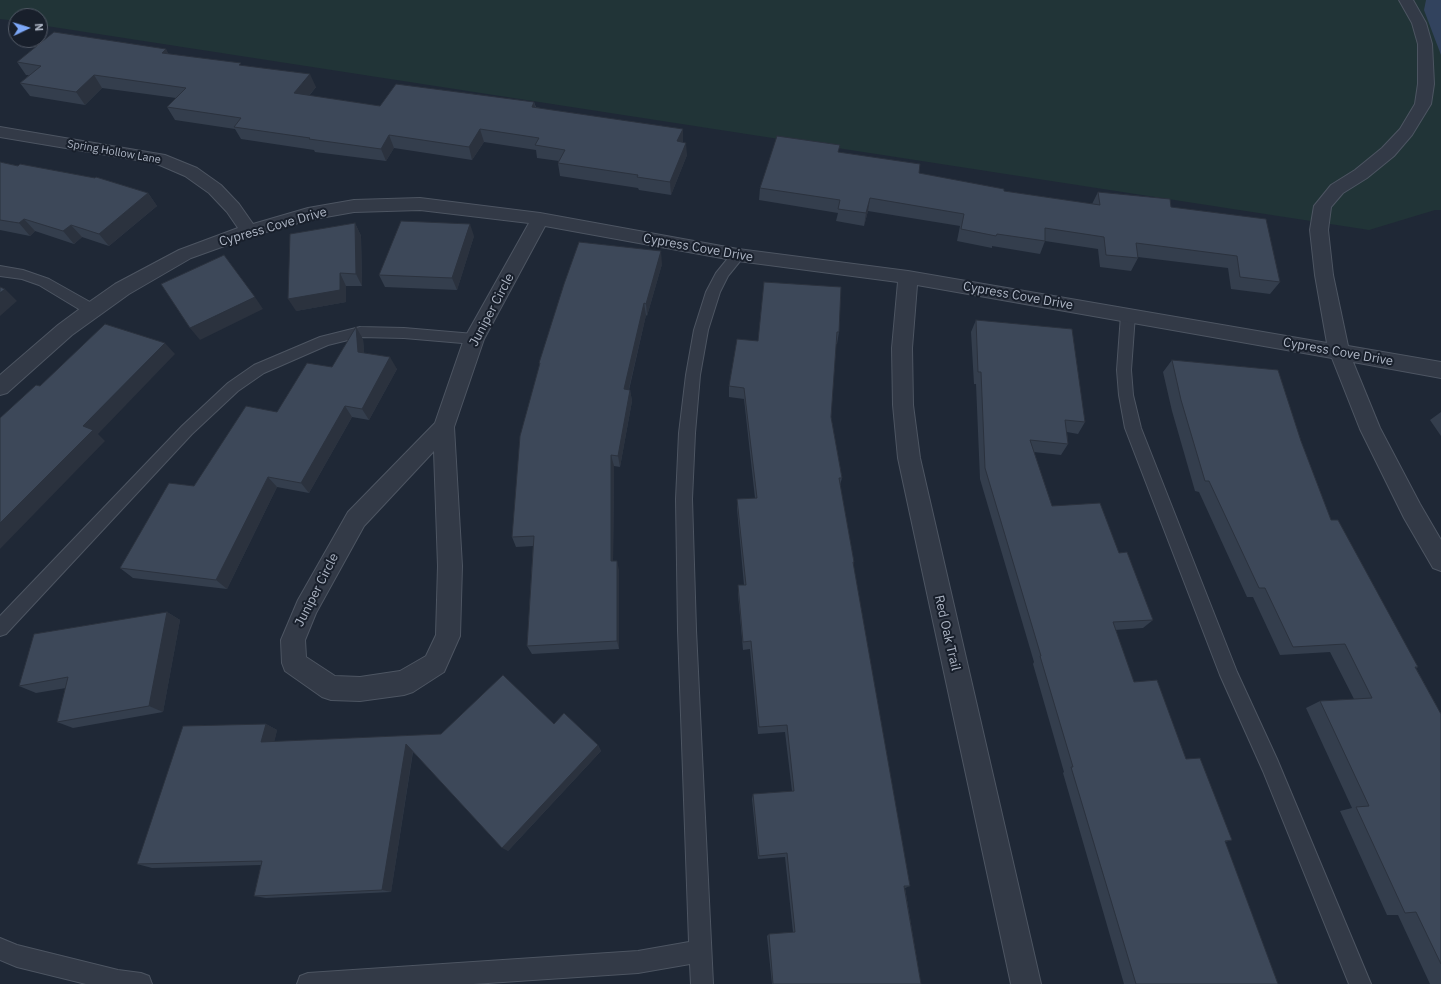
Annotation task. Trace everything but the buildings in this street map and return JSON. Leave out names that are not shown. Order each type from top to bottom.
[{"type":"street","points":[[1406,0],[1419,23],[1425,44],[1426,84],[1423,104],[1406,132],[1388,152],[1360,174],[1337,189],[1323,206],[1319,230],[1324,275],[1339,352],[1370,430],[1412,511],[1441,561]]},
{"type":"street","name":"Spring Hollow Lane","points":[[0,132],[160,159],[191,172],[214,189],[233,208],[249,231]]},
{"type":"street","name":"Cypress Cove Drive","points":[[0,387],[65,330],[92,310],[122,289],[185,254],[249,231],[308,214],[354,206],[420,204],[540,219],[738,255],[908,277],[1441,370]]},
{"type":"street","name":"Juniper Circle","points":[[444,427],[356,519],[306,608],[293,640],[294,663],[331,688],[360,689],[404,683],[435,664],[448,636],[450,566],[444,427],[474,339],[540,219]]},
{"type":"street","name":"Red Oak Trail","points":[[908,277],[902,348],[903,405],[909,458],[1026,984]]},
{"type":"lane","points":[[702,984],[686,630],[684,499],[693,375],[701,330],[713,292],[723,273],[738,255]]},
{"type":"lane","points":[[0,270],[24,275],[44,282],[92,310]]},
{"type":"lane","points":[[1128,315],[1124,370],[1126,396],[1133,428],[1229,675],[1270,766],[1360,984]]},
{"type":"lane","points":[[0,628],[187,430],[233,387],[259,369],[325,342],[360,332],[404,332],[474,339]]},
{"type":"lane","points":[[0,949],[32,960],[118,981],[140,984]]},
{"type":"lane","points":[[308,984],[638,962],[700,951]]},
{"type":"green space","points":[[0,0],[1441,0],[1441,210],[1435,210],[1369,230],[48,26],[48,8],[8,8],[8,20],[0,19]]},
{"type":"water","points":[[1426,0],[1441,0],[1441,55],[1424,10]]}]
